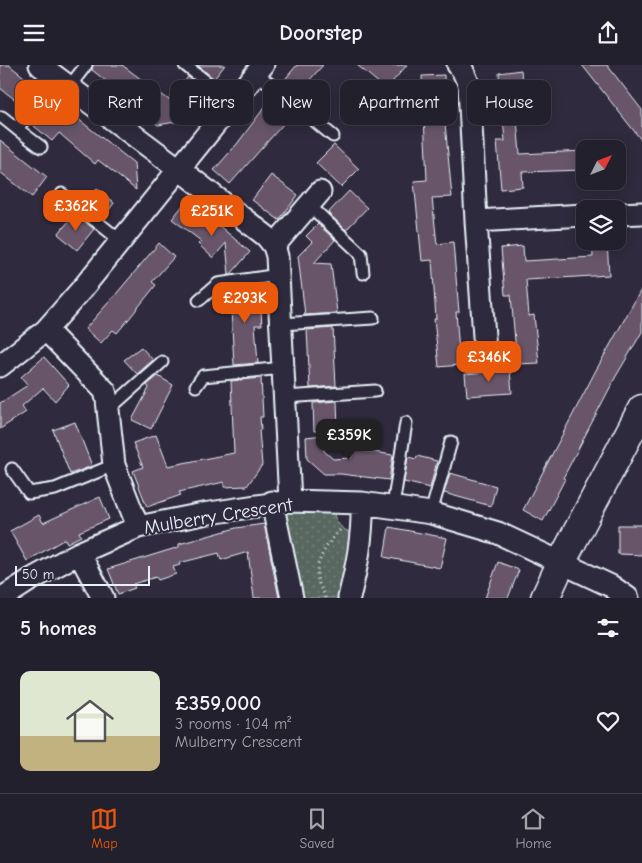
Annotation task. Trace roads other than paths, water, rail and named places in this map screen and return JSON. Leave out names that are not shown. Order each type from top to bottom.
[{"type":"street","points":[[458,65],[462,69],[469,85],[476,221],[486,351]]},
{"type":"street","points":[[250,80],[259,69]]},
{"type":"street","points":[[55,76],[179,169],[266,237],[274,246],[277,256],[285,397],[281,502],[292,598]]},
{"type":"street","points":[[0,366],[46,330],[82,289],[214,125]]},
{"type":"street","points":[[274,246],[315,199]]},
{"type":"street","points":[[626,214],[642,213]]},
{"type":"street","points":[[476,221],[576,215]]},
{"type":"street","points":[[46,330],[105,391],[114,465],[138,527]]},
{"type":"street","points":[[544,598],[642,409]]},
{"type":"street","name":"Mulberry Crescent","points":[[2,598],[30,580],[80,553],[138,527],[281,502],[362,503],[431,513],[498,533],[562,561],[611,586],[628,598]]},
{"type":"street","points":[[349,598],[358,561],[363,525],[362,503]]},
{"type":"street","points":[[80,553],[103,598]]},
{"type":"lane","points":[[17,129],[55,76],[86,65]]},
{"type":"lane","points":[[185,65],[204,80]]},
{"type":"lane","points":[[259,69],[333,136]]},
{"type":"lane","points":[[2,117],[41,147]]},
{"type":"lane","points":[[61,195],[121,241]]},
{"type":"lane","points":[[315,199],[361,254],[363,273]]},
{"type":"lane","points":[[198,300],[218,284],[278,275]]},
{"type":"lane","points":[[281,324],[373,318]]},
{"type":"lane","points":[[108,410],[162,362]]},
{"type":"lane","points":[[196,386],[203,376],[282,368]]},
{"type":"lane","points":[[285,397],[374,391]]},
{"type":"lane","points":[[393,506],[406,423]]},
{"type":"lane","points":[[431,513],[451,442]]},
{"type":"lane","points":[[12,469],[30,493],[55,489],[114,465]]}]
